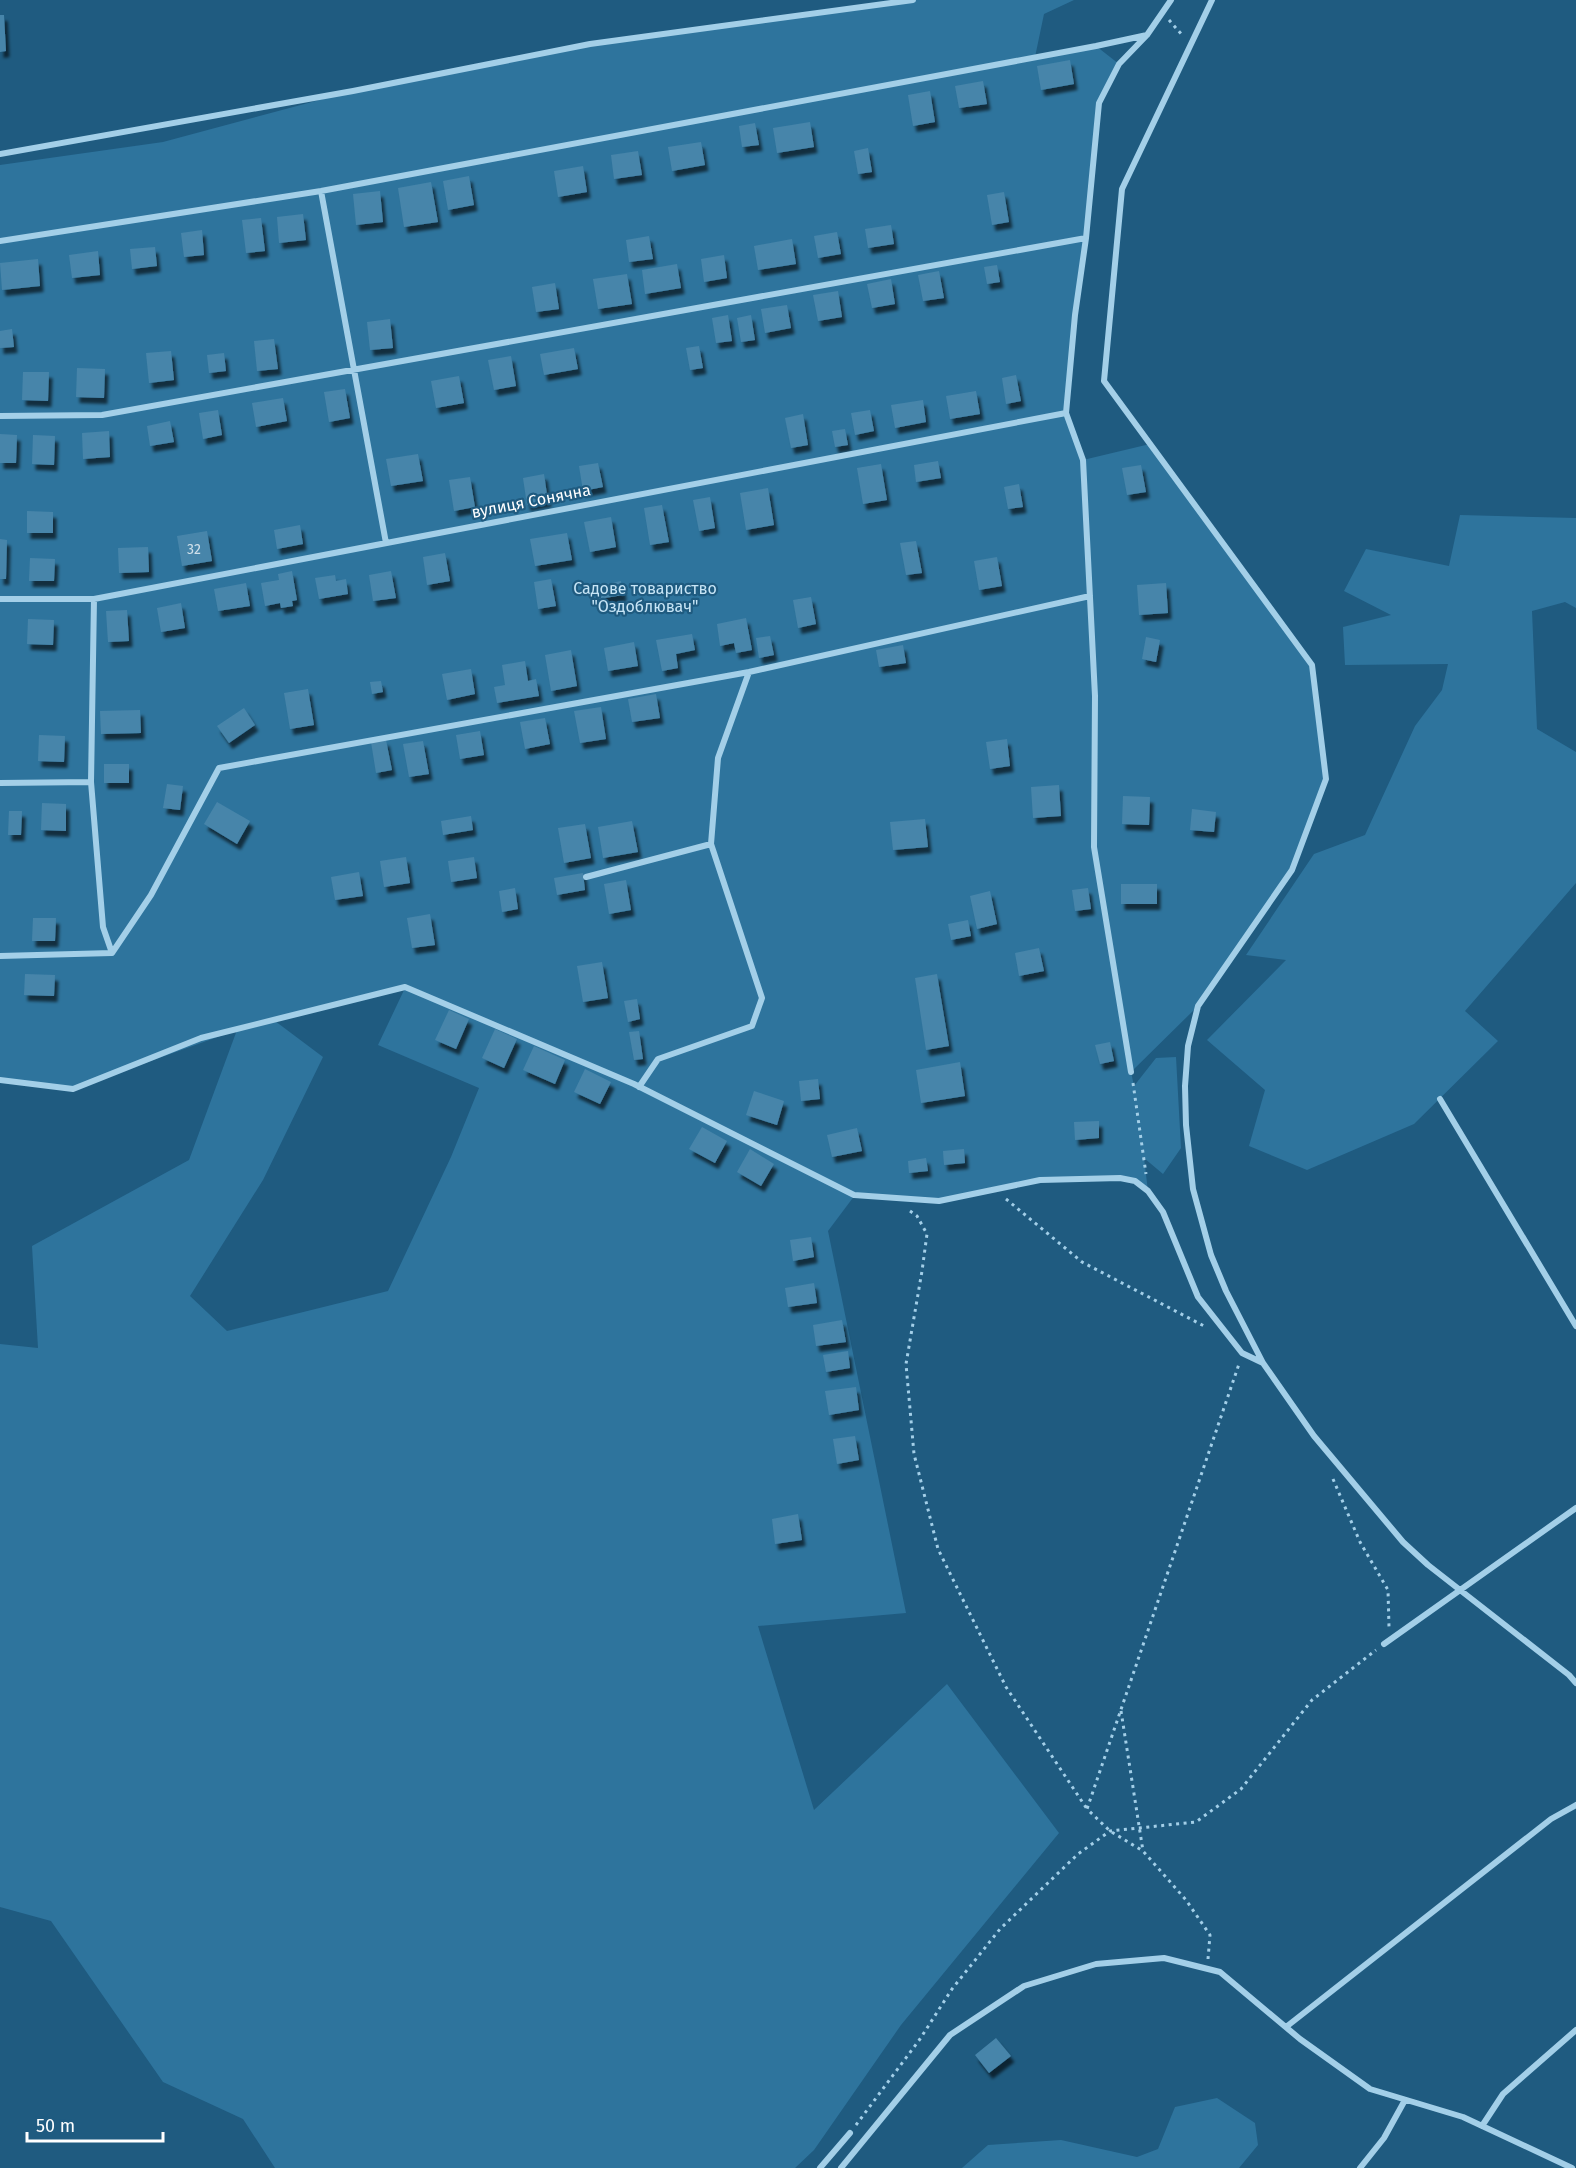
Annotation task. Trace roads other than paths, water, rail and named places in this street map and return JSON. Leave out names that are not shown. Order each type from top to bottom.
[{"type":"street","points":[[0,154],[364,88],[590,44],[913,0]]},
{"type":"street","points":[[1131,1072],[1094,847],[1095,696],[1083,460],[1066,412],[1099,103],[1119,64],[1147,35],[1171,0]]},
{"type":"street","points":[[1212,0],[1122,189],[1104,381],[1312,665],[1326,779],[1292,870],[1198,1006],[1187,1056],[1185,1086],[1189,1161],[1197,1208],[1211,1255],[1226,1292],[1263,1363],[1314,1436],[1403,1542],[1428,1565],[1462,1589],[1576,1683]]},
{"type":"street","points":[[0,241],[321,191],[1147,35]]},
{"type":"street","points":[[321,191],[386,543]]},
{"type":"street","points":[[0,417],[102,415],[1086,238]]},
{"type":"street","name":"вулиця Сонячна","points":[[0,599],[94,599],[1066,412]]},
{"type":"street","points":[[112,953],[151,895],[219,768],[749,672],[1090,596]]},
{"type":"street","points":[[94,599],[91,782],[103,927],[112,953]]},
{"type":"street","points":[[639,1087],[658,1059],[752,1026],[762,998],[711,844],[718,758],[749,672]]},
{"type":"street","points":[[0,783],[91,782]]},
{"type":"street","points":[[586,877],[711,844]]},
{"type":"street","points":[[0,956],[112,953]]},
{"type":"street","points":[[0,1080],[74,1089],[201,1038],[405,987],[639,1087],[855,1195],[939,1201],[1040,1180],[1120,1178],[1135,1181],[1148,1191],[1163,1212],[1198,1297],[1242,1353],[1263,1363]]},
{"type":"street","points":[[1440,1100],[1576,1326]]},
{"type":"street","points":[[1384,1644],[1576,1508]]},
{"type":"street","points":[[1286,2027],[1551,1819],[1576,1805]]},
{"type":"street","points":[[841,2168],[950,2036],[1024,1986],[1096,1964],[1164,1958],[1220,1972],[1286,2027],[1370,2089],[1463,2117],[1572,2168]]},
{"type":"street","points":[[1482,2126],[1503,2094],[1576,2030]]},
{"type":"street","points":[[1360,2168],[1384,2138],[1405,2100]]},
{"type":"street","points":[[820,2168],[850,2133]]},
{"type":"park label","name":"Садове товариство \"Оздоблювач\"","points":[[645,597]]}]
